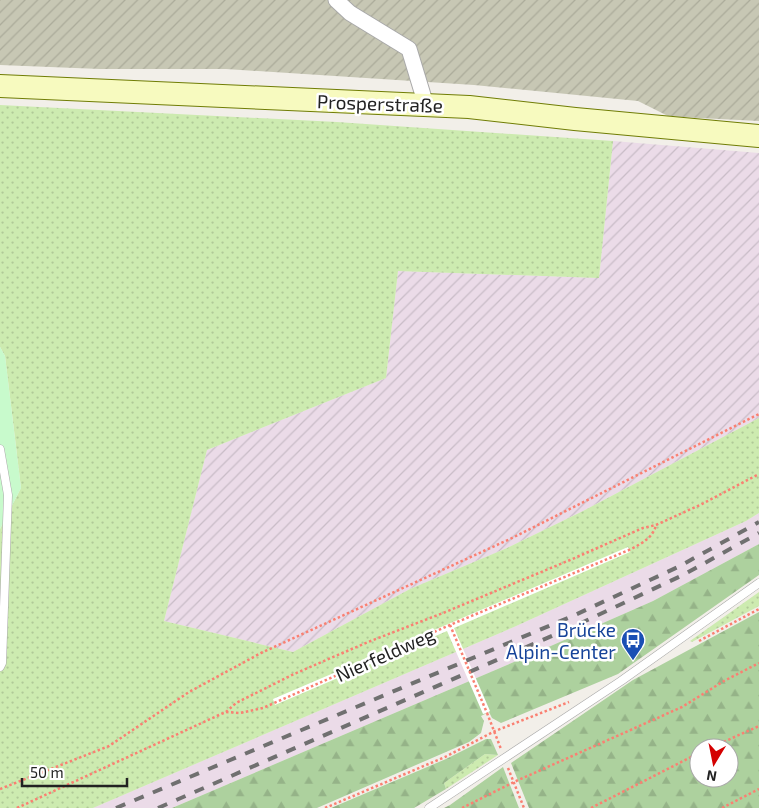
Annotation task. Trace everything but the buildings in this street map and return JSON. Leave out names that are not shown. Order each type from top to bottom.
[{"type":"main road","name":"Prosperstraße","points":[[0,86],[469,107],[759,136]]},
{"type":"street","points":[[336,0],[350,13],[409,49],[426,105]]},
{"type":"lane","points":[[0,449],[8,495],[2,663],[0,667]]},
{"type":"lane","points":[[429,808],[620,681],[759,583]]},
{"type":"path","points":[[0,789],[109,746],[189,692],[261,653],[510,539],[759,414]]},
{"type":"path","points":[[226,712],[236,703],[255,693],[368,642],[452,609],[643,528],[656,525],[702,504],[759,474]]},
{"type":"path","points":[[450,625],[629,550],[641,544],[654,533],[656,525]]},
{"type":"path","points":[[698,641],[759,609]]},
{"type":"path","name":"Nierfeldweg","points":[[17,808],[226,712],[240,713],[263,708],[450,625],[495,731],[501,750]]},
{"type":"path","points":[[462,808],[514,782],[682,707],[724,681],[759,663]]},
{"type":"path","points":[[325,808],[445,757],[495,731],[576,699]]},
{"type":"path","points":[[732,738],[759,726]]},
{"type":"path","points":[[591,808],[689,758]]},
{"type":"path","points":[[507,766],[524,808]]},
{"type":"path","points":[[722,808],[759,789]]},
{"type":"shaded area","points":[[0,0],[759,0],[759,121],[668,116],[638,101],[474,85],[226,69],[100,69],[0,65]]},
{"type":"shaded area","points":[[613,141],[759,153],[759,418],[583,511],[507,548],[410,589],[293,652],[164,621],[207,450],[386,378],[398,271],[599,278]]},
{"type":"shaded area","points":[[759,513],[759,544],[653,601],[172,808],[93,808],[514,627],[746,521]]},
{"type":"green space","points":[[0,105],[337,122],[613,141],[599,278],[398,271],[386,378],[207,450],[164,621],[293,652],[410,589],[507,548],[583,511],[759,418],[759,513],[746,521],[514,627],[93,808],[0,808],[0,529],[21,488],[5,356],[0,347]]},
{"type":"green space","points":[[0,347],[5,356],[21,488],[0,529]]},
{"type":"green space","points":[[759,544],[759,575],[618,674],[501,723],[492,718],[489,712],[481,716],[484,721],[481,733],[469,742],[317,808],[172,808],[653,601]]},
{"type":"green space","points":[[759,592],[759,606],[692,642],[690,641]]},
{"type":"green space","points":[[759,612],[759,808],[529,808],[511,763],[633,680]]},
{"type":"green space","points":[[486,739],[491,739],[498,755],[485,754],[444,783],[446,789],[414,808],[331,808],[446,759]]},
{"type":"green space","points":[[485,754],[498,755],[446,789],[444,783]]},
{"type":"green space","points":[[503,767],[519,808],[444,808],[450,805]]},
{"type":"pier","points":[[628,547],[630,552],[454,628],[490,711],[487,713],[483,714],[447,631],[275,705],[273,699]]},
{"type":"railway","points":[[116,808],[575,615],[680,566],[759,522]]},
{"type":"railway","points":[[158,808],[579,624],[683,575],[759,533]]},
{"type":"place","name":"Brücke Alpin-Center","points":[[633,661]]}]
